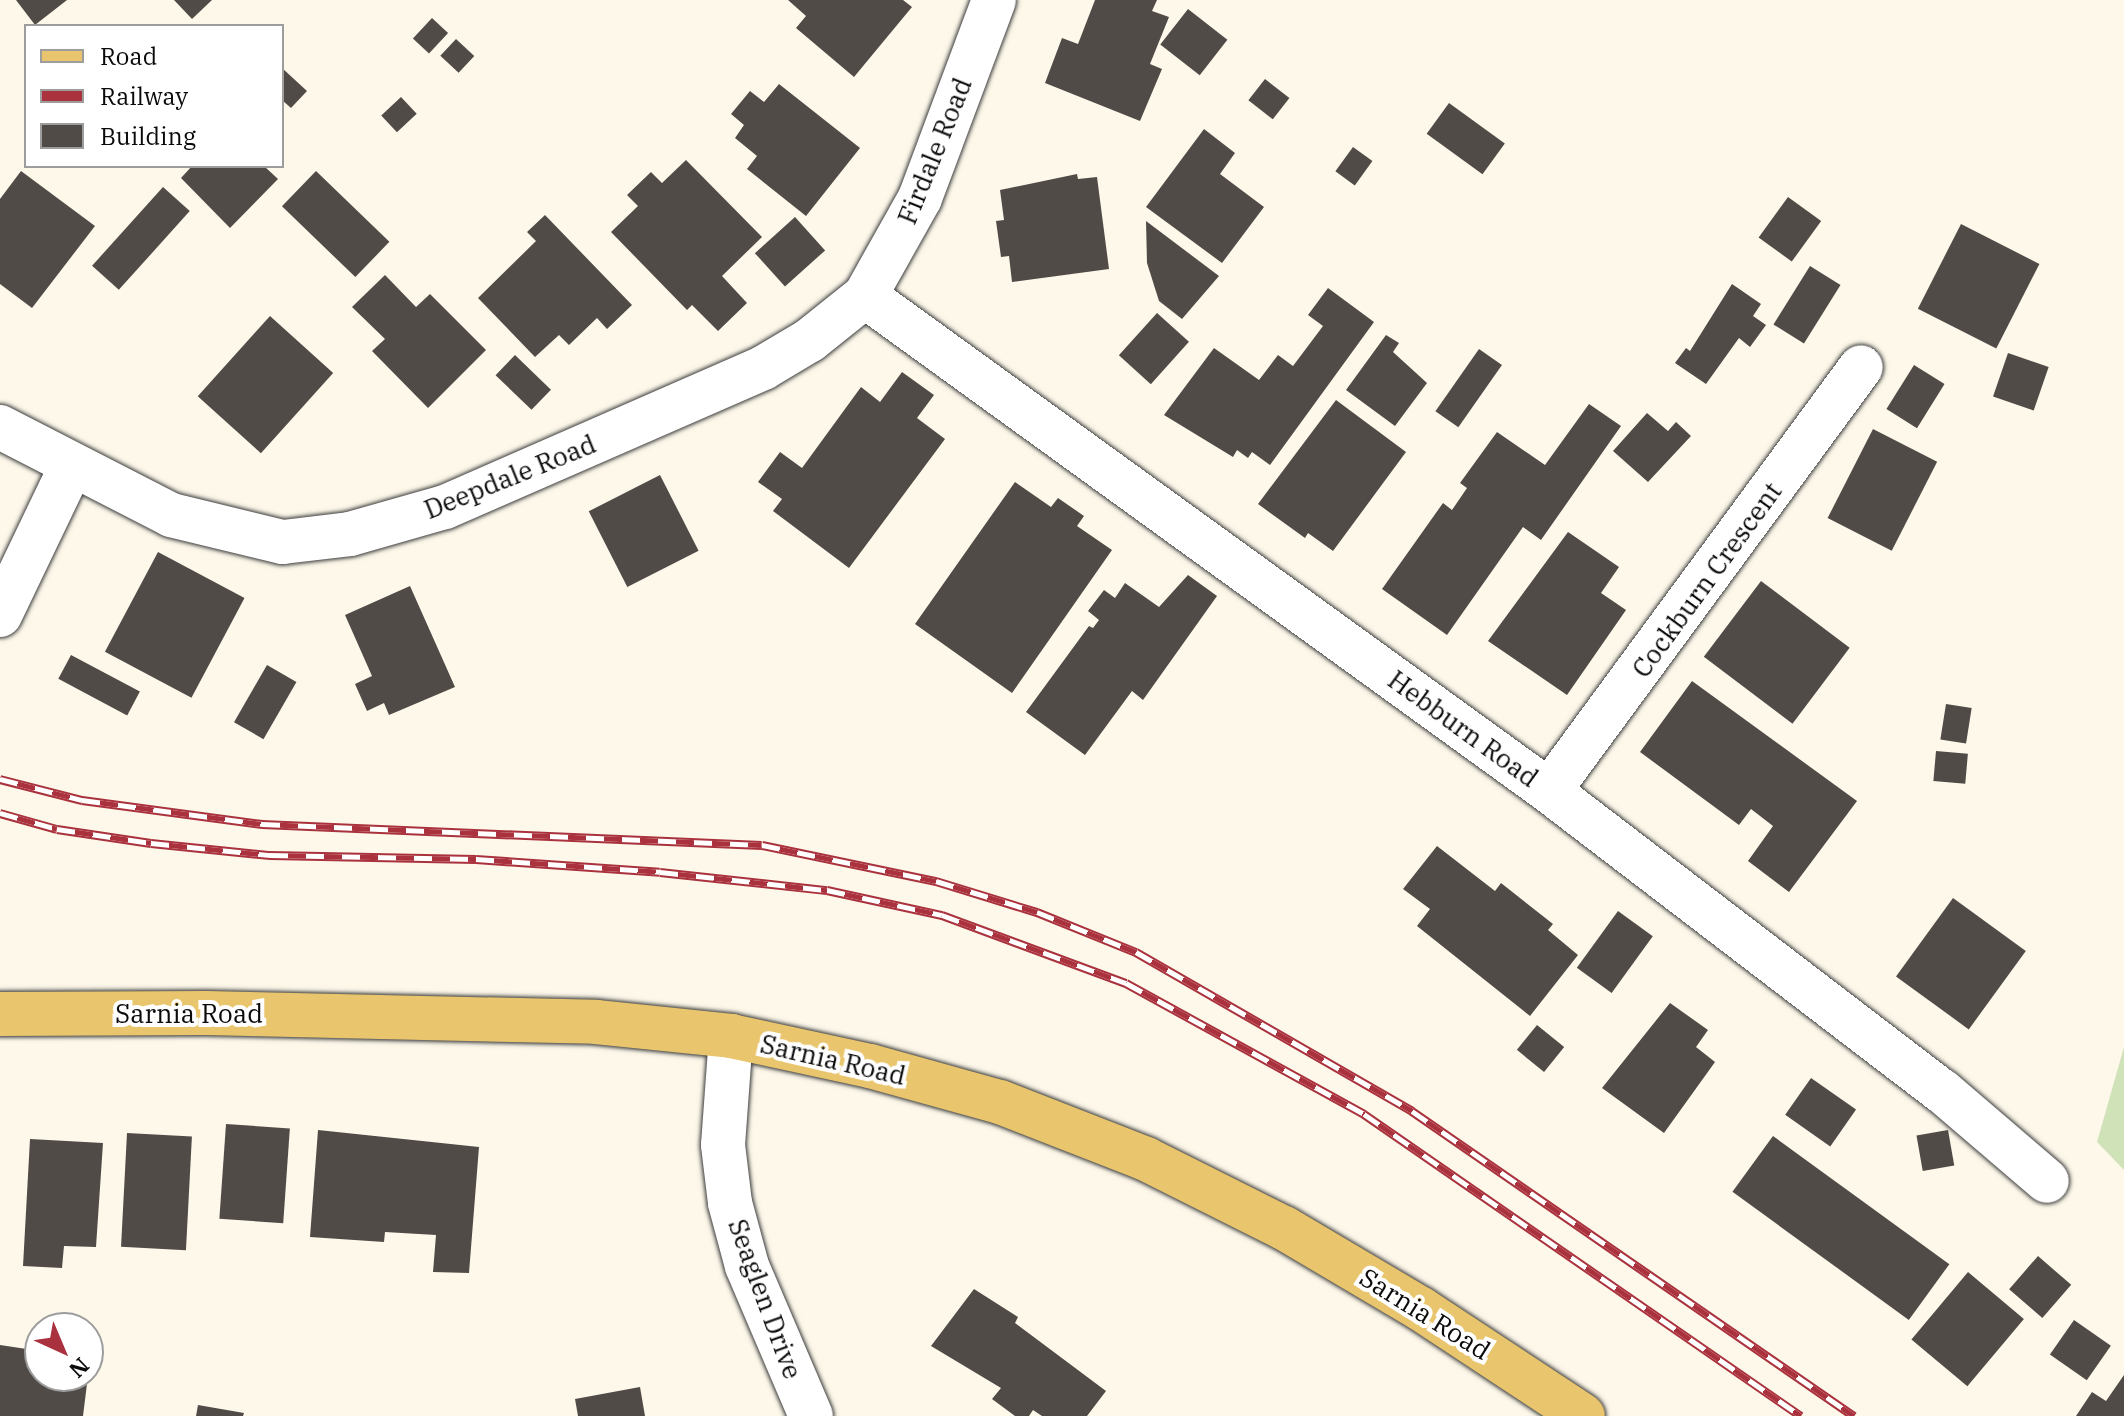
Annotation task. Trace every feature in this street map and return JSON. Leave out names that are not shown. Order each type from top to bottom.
[{"type":"main road","name":"Sarnia Road","points":[[0,1014],[206,1013],[596,1022],[731,1036],[1000,1102],[1146,1159],[1312,1244],[1421,1309],[1583,1416]]},
{"type":"street","name":"Firdale Road","points":[[865,296],[920,198],[994,0]]},
{"type":"street","name":"Deepdale Road","points":[[0,427],[171,515],[222,530],[283,542],[350,534],[445,507],[763,368],[810,340],[865,296]]},
{"type":"street","name":"Hebburn Road","points":[[865,296],[1549,791],[1942,1091],[2047,1181]]},
{"type":"street","name":"Cockburn Crescent","points":[[1549,791],[1861,367]]},
{"type":"street","points":[[0,615],[72,465]]},
{"type":"street","name":"Seaglen Drive","points":[[731,1036],[723,1145],[730,1203],[747,1266],[811,1416]]},
{"type":"green space","points":[[2124,1047],[2124,1170],[2097,1142]]},
{"type":"building","points":[[16,0],[67,0],[36,24]]},
{"type":"building","points":[[174,0],[212,0],[192,19]]},
{"type":"building","points":[[788,0],[903,0],[912,7],[854,77],[796,28],[806,16]]},
{"type":"building","points":[[1095,0],[1157,0],[1152,11],[1169,17],[1150,64],[1162,69],[1140,121],[1045,83],[1062,38],[1078,44]]},
{"type":"building","points":[[1188,9],[1227,40],[1200,75],[1160,44]]},
{"type":"building","points":[[432,18],[448,33],[429,53],[413,38]]},
{"type":"building","points":[[456,39],[474,56],[459,73],[440,56]]},
{"type":"building","points":[[284,70],[307,91],[291,108],[284,102]]},
{"type":"building","points":[[1265,79],[1289,98],[1273,119],[1248,100]]},
{"type":"building","points":[[779,84],[860,148],[806,216],[747,169],[757,156],[735,138],[744,125],[731,114],[750,91],[764,102]]},
{"type":"building","points":[[401,97],[417,114],[397,132],[381,115]]},
{"type":"building","points":[[1449,103],[1505,144],[1482,174],[1427,134]]},
{"type":"building","points":[[1204,129],[1235,153],[1220,174],[1264,207],[1222,263],[1146,207]]},
{"type":"building","points":[[1353,147],[1372,161],[1355,185],[1335,171]]},
{"type":"building","points":[[686,160],[762,237],[722,276],[747,303],[718,331],[692,305],[687,310],[611,232],[638,206],[627,195],[651,172],[662,183]]},
{"type":"building","points":[[190,168],[266,168],[278,179],[230,228],[181,178]]},
{"type":"building","points":[[21,171],[95,226],[32,308],[0,284],[0,199]]},
{"type":"building","points":[[316,171],[389,242],[355,277],[282,206]]},
{"type":"building","points":[[1077,174],[1078,179],[1097,177],[1109,269],[1012,282],[1009,256],[1001,257],[996,221],[1004,220],[1000,190]]},
{"type":"building","points":[[163,187],[190,211],[119,290],[92,266]]},
{"type":"building","points":[[1788,197],[1821,221],[1792,262],[1759,237]]},
{"type":"building","points":[[545,215],[632,305],[607,329],[597,318],[569,345],[559,335],[535,357],[478,298],[536,241],[527,232]]},
{"type":"building","points":[[795,217],[825,250],[785,287],[755,253]]},
{"type":"building","points":[[1146,221],[1219,276],[1182,319],[1159,301],[1147,263]]},
{"type":"building","points":[[1961,224],[2039,264],[1996,349],[1918,309]]},
{"type":"building","points":[[1810,266],[1841,285],[1804,344],[1773,325]]},
{"type":"building","points":[[385,275],[416,307],[430,294],[486,350],[428,408],[372,351],[385,339],[352,307]]},
{"type":"building","points":[[1732,284],[1761,304],[1753,316],[1766,325],[1750,347],[1739,338],[1706,384],[1675,363],[1686,348],[1690,351]]},
{"type":"building","points":[[1328,288],[1374,322],[1270,465],[1252,452],[1248,458],[1237,450],[1233,457],[1164,415],[1214,348],[1259,380],[1278,355],[1293,366],[1323,326],[1308,315]]},
{"type":"building","points":[[1157,313],[1189,342],[1151,384],[1119,355]]},
{"type":"building","points":[[270,316],[333,373],[261,453],[198,396]]},
{"type":"building","points":[[1386,335],[1399,343],[1393,352],[1427,383],[1395,426],[1346,390]]},
{"type":"building","points":[[1479,349],[1502,365],[1458,427],[1435,411]]},
{"type":"building","points":[[2008,353],[2049,367],[2034,410],[1993,396]]},
{"type":"building","points":[[515,355],[551,390],[532,410],[496,375]]},
{"type":"building","points":[[1914,365],[1945,384],[1917,428],[1886,409]]},
{"type":"building","points":[[902,372],[934,395],[917,418],[945,439],[849,568],[773,511],[782,499],[758,482],[780,452],[802,468],[861,387],[880,402]]},
{"type":"building","points":[[1336,400],[1406,452],[1333,551],[1308,533],[1305,538],[1258,504]]},
{"type":"building","points":[[1589,404],[1621,426],[1541,540],[1523,527],[1447,635],[1382,589],[1443,503],[1452,510],[1467,488],[1460,483],[1497,432],[1545,465]]},
{"type":"building","points":[[1647,413],[1668,431],[1676,422],[1691,436],[1648,482],[1613,451]]},
{"type":"building","points":[[1873,429],[1937,462],[1892,551],[1828,518]]},
{"type":"building","points":[[660,475],[699,551],[627,587],[589,511]]},
{"type":"building","points":[[1015,482],[1051,507],[1058,498],[1084,516],[1077,526],[1112,550],[1012,693],[915,624]]},
{"type":"building","points":[[1568,532],[1619,567],[1601,593],[1626,610],[1567,695],[1488,641]]},
{"type":"building","points":[[158,552],[245,598],[191,698],[105,652]]},
{"type":"building","points":[[1188,575],[1217,596],[1143,700],[1132,691],[1085,755],[1026,712],[1089,626],[1093,628],[1099,620],[1088,611],[1104,590],[1115,598],[1125,583],[1159,607]]},
{"type":"building","points":[[1761,581],[1850,648],[1792,724],[1704,657]]},
{"type":"building","points":[[410,586],[455,687],[389,715],[384,703],[367,711],[355,684],[372,676],[345,615]]},
{"type":"building","points":[[71,655],[140,692],[127,715],[58,679]]},
{"type":"building","points":[[267,665],[296,682],[263,739],[234,722]]},
{"type":"building","points":[[1692,681],[1857,801],[1789,892],[1748,861],[1773,826],[1751,809],[1739,825],[1640,752]]},
{"type":"building","points":[[1946,704],[1972,708],[1966,744],[1940,740]]},
{"type":"building","points":[[1936,751],[1968,754],[1965,784],[1933,781]]},
{"type":"building","points":[[1437,846],[1495,891],[1501,883],[1553,924],[1548,930],[1578,955],[1530,1016],[1417,926],[1430,909],[1403,889]]},
{"type":"building","points":[[1953,898],[2026,951],[1969,1029],[1896,976]]},
{"type":"building","points":[[1618,911],[1653,936],[1612,993],[1577,968]]},
{"type":"building","points":[[1670,1003],[1708,1030],[1696,1047],[1715,1062],[1664,1133],[1602,1088]]},
{"type":"building","points":[[1537,1025],[1564,1047],[1544,1072],[1517,1050]]},
{"type":"building","points":[[1811,1078],[1856,1110],[1830,1146],[1785,1115]]},
{"type":"building","points":[[226,1124],[290,1128],[283,1223],[219,1219]]},
{"type":"building","points":[[318,1130],[479,1147],[469,1273],[433,1272],[436,1235],[385,1232],[384,1242],[310,1237]]},
{"type":"building","points":[[1948,1130],[1954,1165],[1923,1171],[1916,1136]]},
{"type":"building","points":[[127,1133],[192,1136],[186,1250],[121,1247]]},
{"type":"building","points":[[1773,1136],[1949,1264],[1909,1320],[1732,1192]]},
{"type":"building","points":[[30,1139],[103,1143],[96,1247],[64,1246],[62,1268],[23,1266]]},
{"type":"building","points":[[2038,1256],[2071,1285],[2042,1318],[2009,1289]]},
{"type":"building","points":[[1968,1272],[2024,1319],[1967,1386],[1911,1339]]},
{"type":"building","points":[[974,1289],[1018,1317],[1015,1323],[1106,1391],[1087,1416],[1042,1416],[1033,1410],[1029,1416],[1015,1416],[992,1399],[1001,1388],[931,1346]]},
{"type":"building","points":[[2074,1320],[2111,1346],[2087,1380],[2050,1354]]},
{"type":"building","points":[[0,1345],[24,1349],[24,1392],[86,1392],[83,1416],[0,1416]]},
{"type":"building","points":[[2124,1375],[2124,1416],[2076,1416],[2092,1392],[2106,1401]]},
{"type":"building","points":[[640,1387],[645,1416],[578,1416],[575,1399]]},
{"type":"building","points":[[198,1405],[244,1413],[243,1416],[196,1416]]},
{"type":"railway","points":[[0,779],[82,800],[262,824],[762,845],[936,881],[1037,912],[1136,952],[1412,1111],[1854,1416]]},
{"type":"railway","points":[[0,813],[57,829],[151,843],[270,855],[476,859],[660,872],[827,890],[942,915],[1126,983],[1364,1114],[1801,1416]]}]
